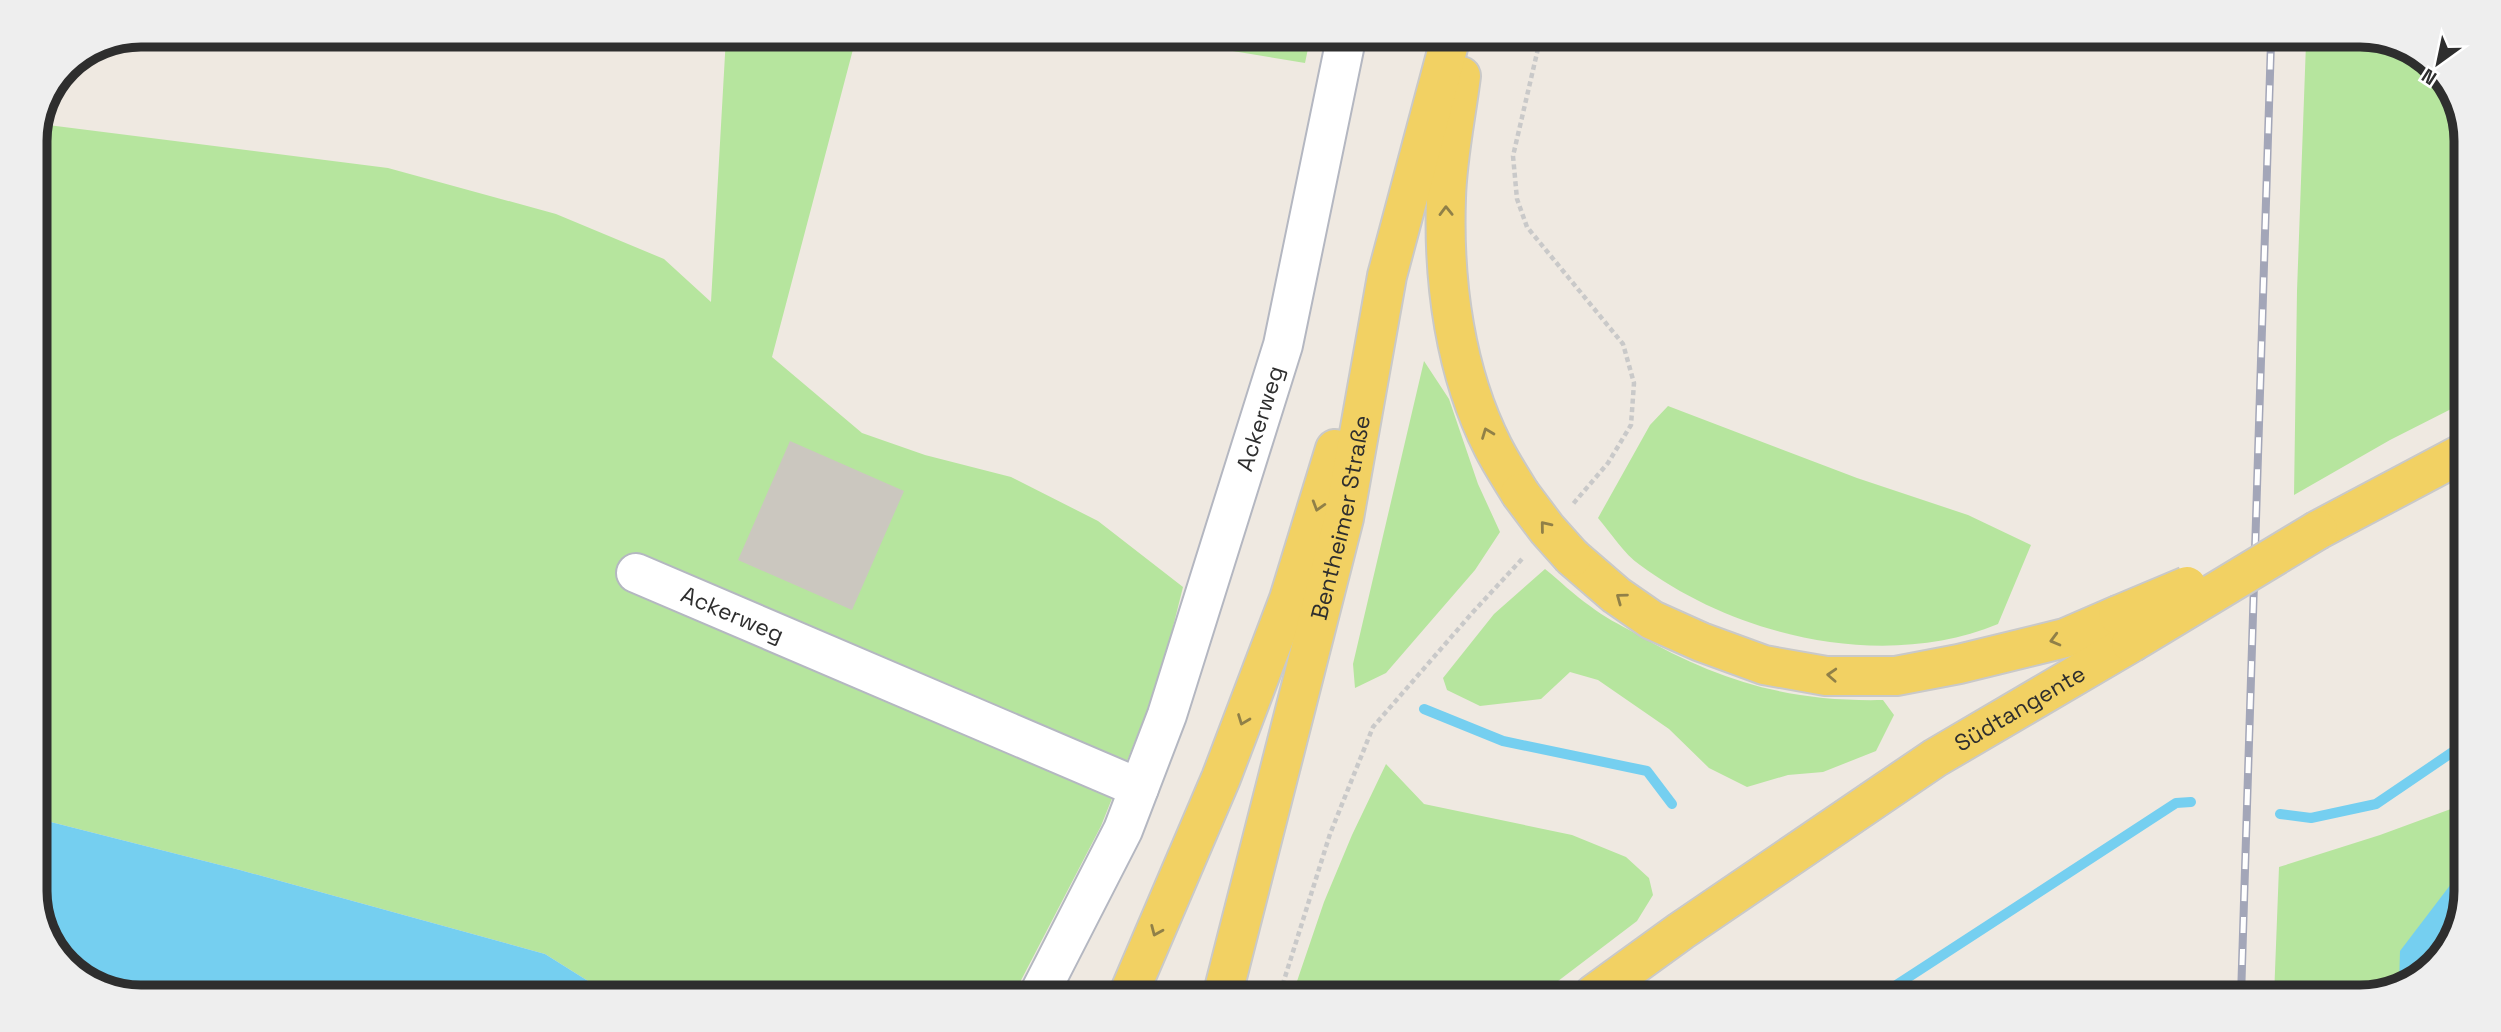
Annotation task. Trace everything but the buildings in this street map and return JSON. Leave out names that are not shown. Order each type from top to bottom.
[{"type":"main road","name":"Bentheimer Straße","points":[[1225,985],[1344,518],[1387,276],[1448,47]]},
{"type":"main road","points":[[1464,47],[1446,197],[1448,278],[1460,355],[1492,446],[1520,493],[1547,530],[1572,557],[1616,595],[1652,620],[1701,642],[1764,665],[1826,676],[1896,676],[1959,664],[2065,638],[2124,629],[2454,458]]},
{"type":"main road","points":[[1132,985],[1221,778],[1289,599],[1387,276]]},
{"type":"main road","name":"Südtangente","points":[[1606,985],[1681,931],[2124,629]]},
{"type":"street","name":"Ackerweg","points":[[1044,985],[1123,830],[1167,715],[1283,345],[1344,47]]},
{"type":"street","name":"Ackerweg","points":[[636,573],[1139,788]]},
{"type":"path","points":[[1538,47],[1513,156],[1517,199],[1527,227],[1623,344],[1634,383],[1631,425],[1608,463],[1565,513]]},
{"type":"path","points":[[1283,985],[1330,834],[1373,727],[1524,557]]},
{"type":"green space","points":[[725,47],[854,47],[772,357],[862,433],[925,455],[1011,477],[1098,521],[1183,587],[1160,679],[1101,826],[1019,985],[594,985],[545,954],[240,870],[47,821],[49,125],[388,168],[556,214],[664,259],[711,302]]},
{"type":"green space","points":[[1208,47],[1308,47],[1305,63]]},
{"type":"green space","points":[[2306,47],[2378,49],[2403,58],[2403,98],[2443,98],[2452,123],[2454,408],[2390,440],[2294,495],[2297,291]]},
{"type":"green space","points":[[1424,361],[1449,399],[1478,484],[1500,532],[1475,570],[1386,673],[1355,688],[1353,664]]},
{"type":"green space","points":[[1668,406],[1857,478],[1968,515],[2031,545],[1998,624],[1954,638],[1908,645],[1860,645],[1813,639],[1766,628],[1721,611],[1679,590],[1640,565],[1598,518],[1650,425]]},
{"type":"green space","points":[[1545,569],[1601,614],[1695,664],[1725,676],[1785,692],[1849,700],[1883,700],[1894,715],[1876,751],[1823,772],[1788,775],[1747,787],[1709,768],[1669,729],[1598,680],[1570,672],[1541,699],[1480,706],[1447,690],[1443,678],[1494,614]]},
{"type":"green space","points":[[1386,764],[1424,804],[1572,835],[1626,857],[1649,878],[1653,895],[1637,921],[1553,985],[1296,985],[1324,902]]},
{"type":"green space","points":[[2454,808],[2454,883],[2451,884],[2401,975],[2384,982],[2360,985],[2274,985],[2279,867]]},
{"type":"water","points":[[47,821],[240,870],[545,954],[594,985],[123,983],[105,978],[84,965],[67,948],[54,927],[47,897]]},
{"type":"water","points":[[2454,883],[2454,891],[2447,927],[2430,953],[2399,976],[2400,951]]},
{"type":"waterway","points":[[1424,709],[1503,741],[1647,771],[1672,804]]},
{"type":"waterway","points":[[2280,814],[2311,818],[2376,804],[2454,751]]},
{"type":"waterway","points":[[1896,985],[2176,803],[2191,802]]},
{"type":"railway","points":[[2241,985],[2271,47]]}]
